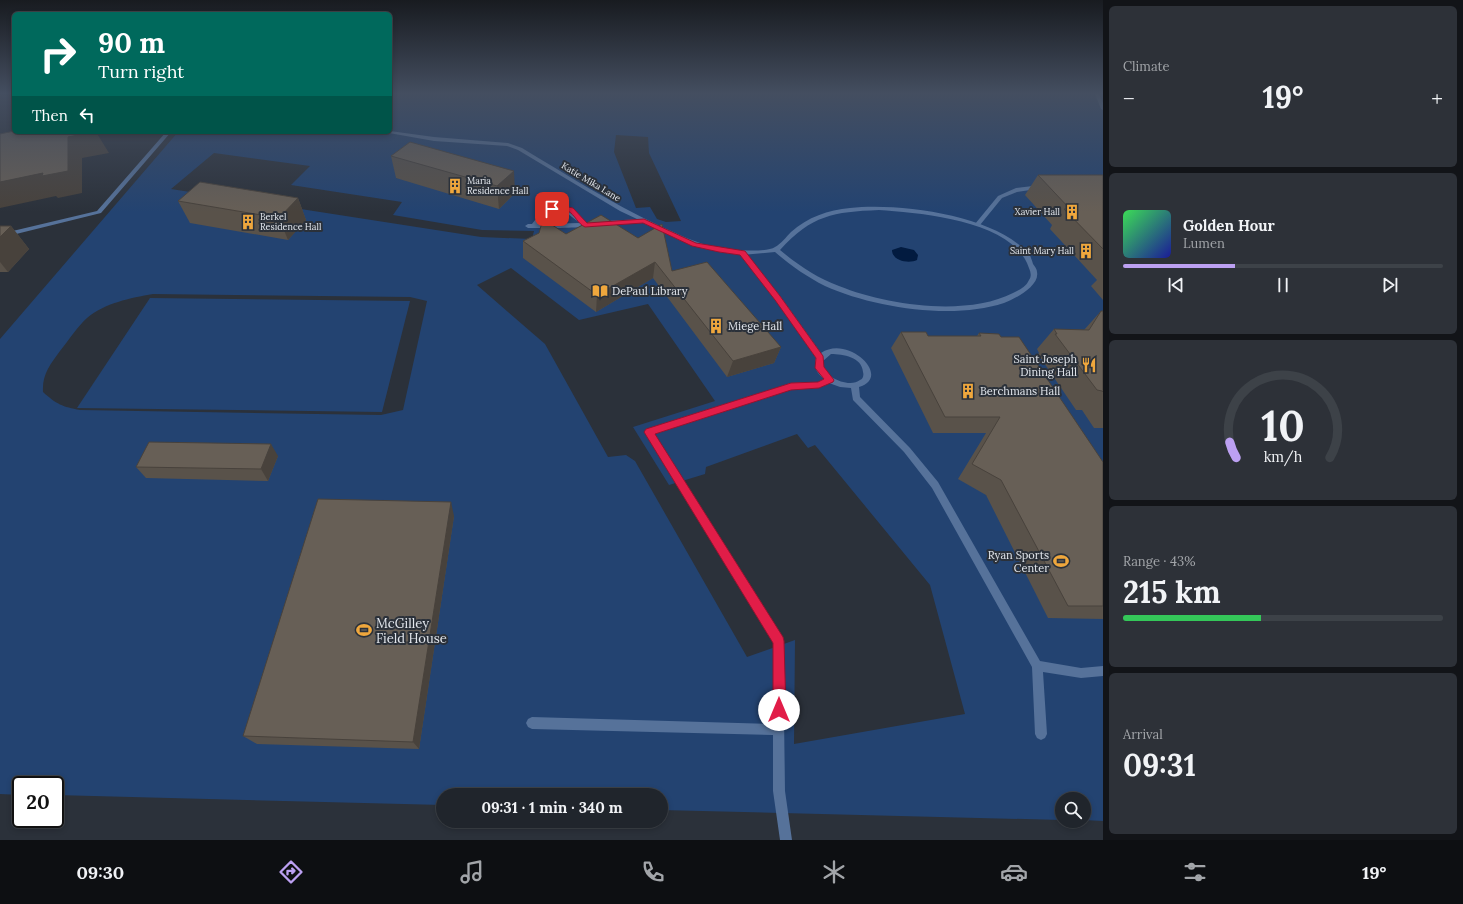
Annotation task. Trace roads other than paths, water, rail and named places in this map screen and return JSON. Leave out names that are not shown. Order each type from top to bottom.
[{"type":"street","name":"Katie Mika Lane","points":[[397,133],[434,139],[495,143],[520,149],[622,210],[694,244],[719,250],[742,253],[776,250]]},
{"type":"street","points":[[0,236],[98,212],[166,134]]},
{"type":"street","points":[[978,224],[1000,197],[1016,190],[1036,187],[1051,188]]},
{"type":"street","points":[[585,225],[570,210],[558,208],[552,209],[542,215],[539,222],[531,226],[585,225],[644,221]]},
{"type":"street","points":[[853,209],[899,209],[978,224],[1004,237],[1022,250],[1031,261],[1034,274],[1030,286],[1016,296],[1000,302],[972,308],[909,305],[883,301],[837,288],[809,274],[776,250],[807,222],[831,212],[853,209]]},
{"type":"street","points":[[742,253],[778,298],[820,358]]},
{"type":"street","points":[[837,351],[845,352],[860,359],[868,370],[866,380],[855,386],[830,380],[820,368],[818,363],[820,358],[824,354],[837,351]]},
{"type":"street","points":[[786,840],[779,791],[778,641],[649,432],[791,386],[819,385],[830,380]]},
{"type":"street","points":[[855,386],[856,398],[907,450],[936,485],[1037,666],[1040,734]]},
{"type":"street","points":[[1037,666],[1081,673],[1103,671]]},
{"type":"street","points":[[532,723],[779,730]]},
{"type":"place","name":"Maria Residence Hall","points":[[455,186]]},
{"type":"place","name":"Xavier Hall","points":[[1072,212]]},
{"type":"place","name":"Berkel Residence Hall","points":[[248,222]]},
{"type":"place","name":"Saint Mary Hall","points":[[1086,251]]},
{"type":"place","name":"DePaul Library","points":[[600,291]]},
{"type":"place","name":"Miege Hall","points":[[716,326]]},
{"type":"place","name":"Saint Joseph Dining Hall","points":[[1089,365]]},
{"type":"place","name":"Berchmans Hall","points":[[968,391]]},
{"type":"place","name":"Ryan Sports Center","points":[[1061,561]]},
{"type":"place","name":"McGilley Field House","points":[[364,630]]}]
